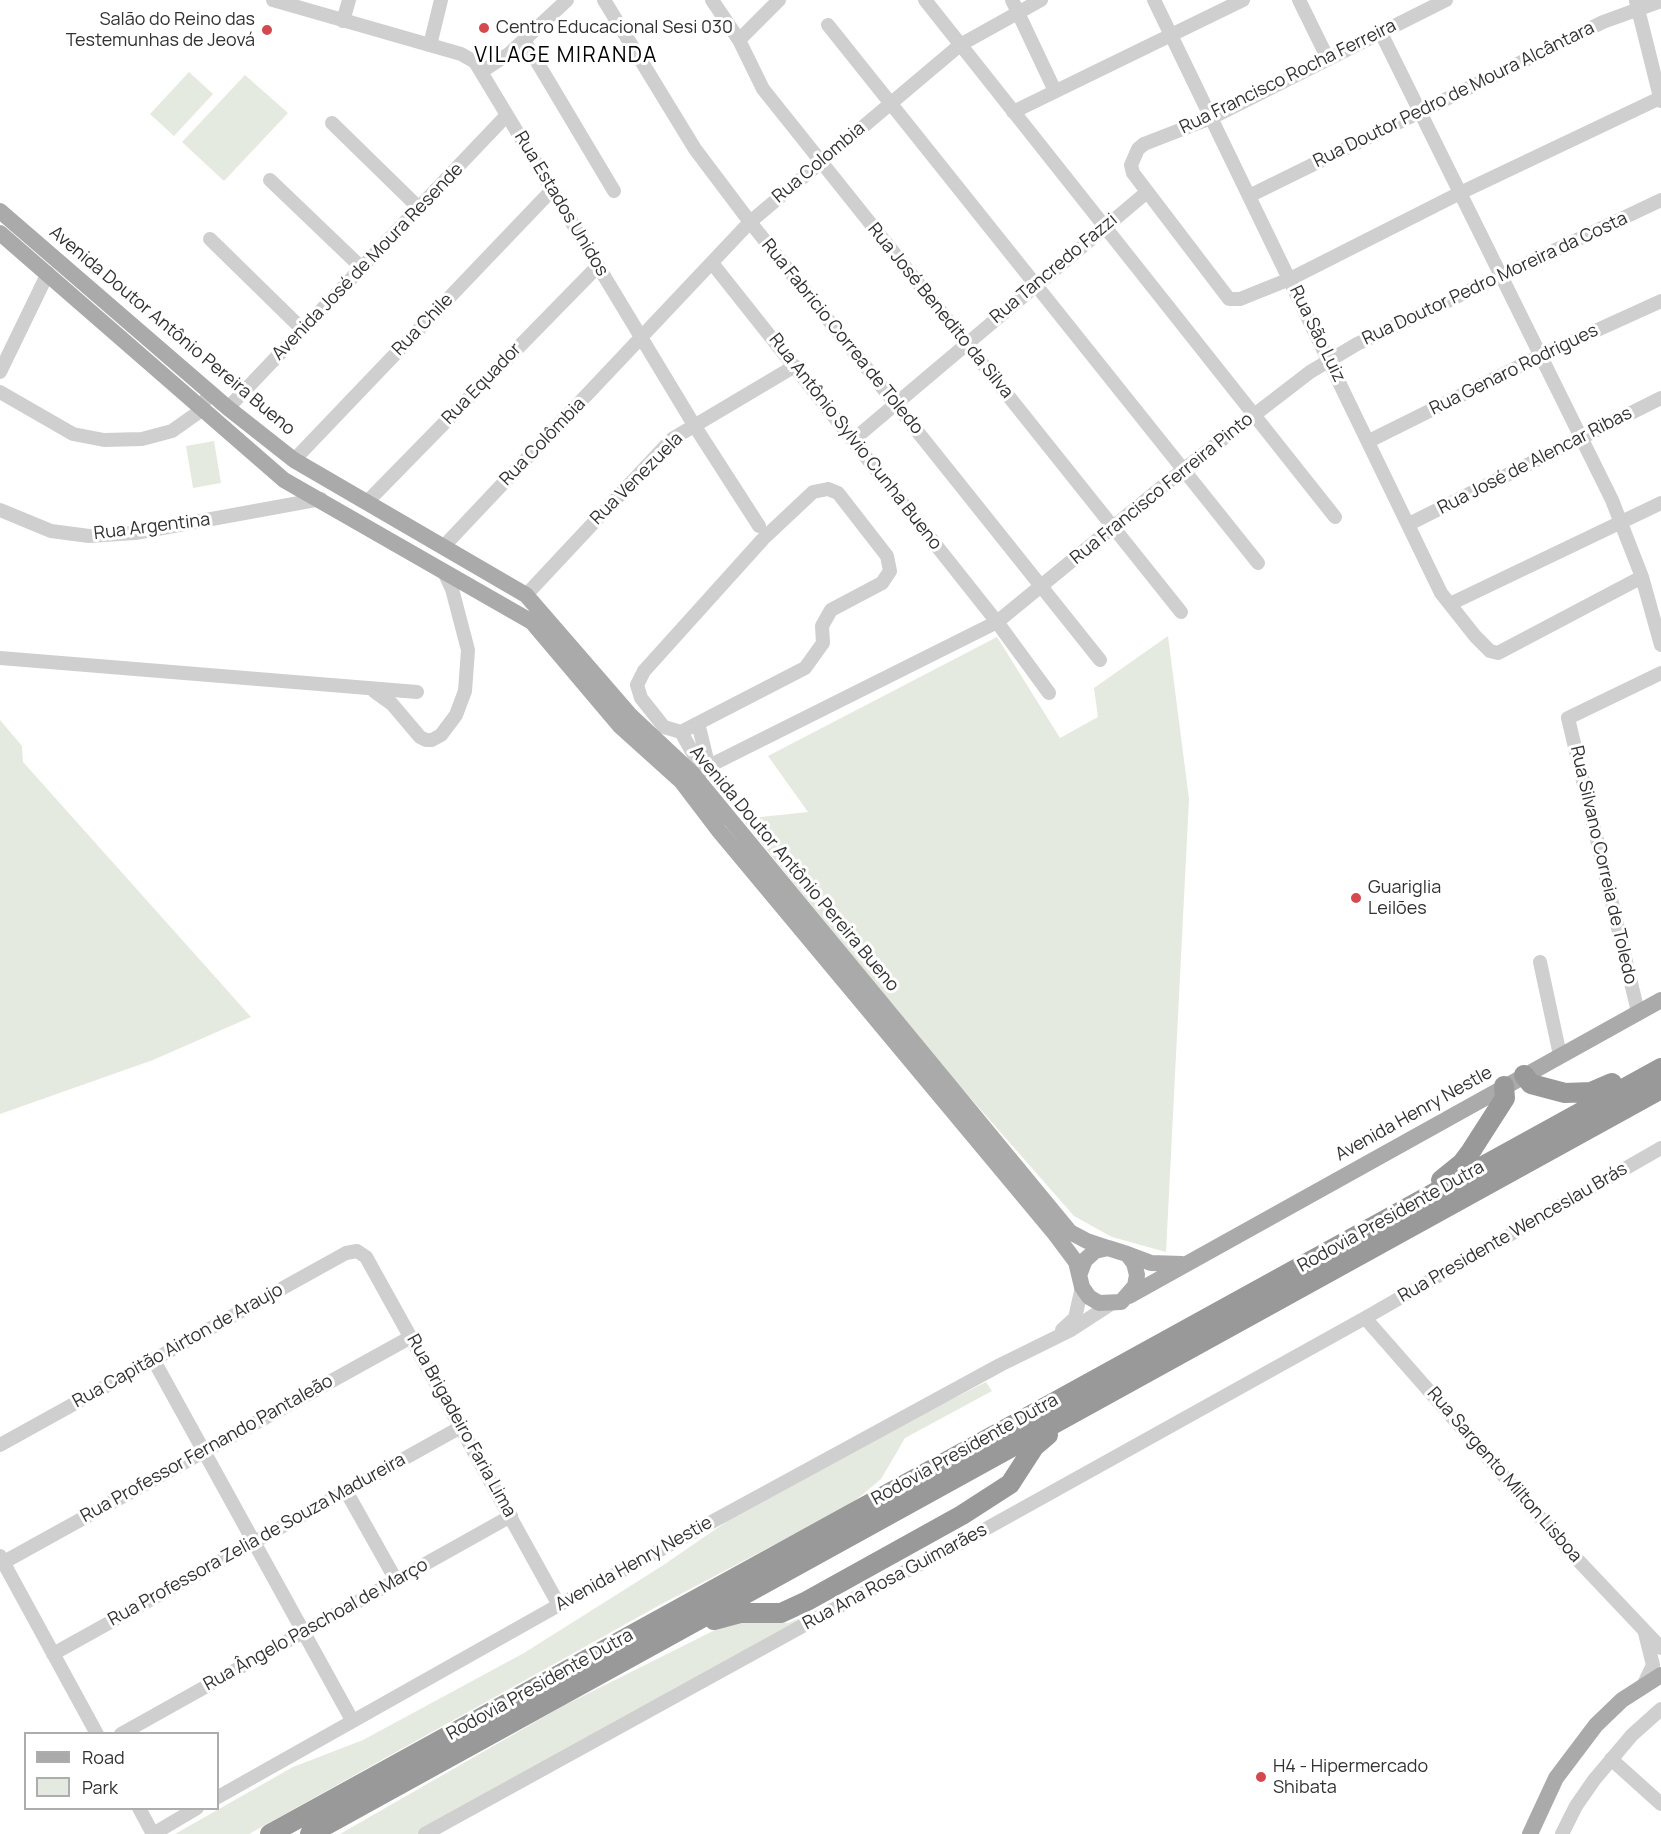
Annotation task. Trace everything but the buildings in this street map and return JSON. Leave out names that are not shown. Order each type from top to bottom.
[{"type":"highway","points":[[1524,1075],[1531,1084],[1556,1092],[1576,1094],[1657,1077]]},
{"type":"highway","name":"Rodovia Presidente Dutra","points":[[270,1834],[1398,1214],[1657,1077]]},
{"type":"highway","name":"Rodovia Presidente Dutra","points":[[311,1834],[1075,1412],[1657,1077]]},
{"type":"highway","points":[[1398,1214],[1462,1163],[1506,1095],[1504,1086]]},
{"type":"highway","points":[[645,1649],[724,1616],[781,1612],[807,1601],[962,1515],[1010,1484],[1034,1447],[1075,1412]]},
{"type":"main road","name":"Avenida Doutor Antônio Pereira Bueno","points":[[0,211],[228,408],[294,460],[526,595],[630,715],[696,773],[1070,1232],[1108,1248]]},
{"type":"main road","name":"Avenida Doutor Antônio Pereira Bueno","points":[[0,233],[284,480],[321,499],[532,622],[620,726],[696,773],[727,840],[1055,1234],[1076,1262],[1081,1280]]},
{"type":"main road","points":[[443,546],[448,562],[436,567],[426,549],[443,546]]},
{"type":"main road","points":[[492,597],[510,602],[526,595]]},
{"type":"main road","name":"Avenida Henry Nestle","points":[[1129,1296],[1661,1000]]},
{"type":"main road","points":[[1127,1254],[1134,1263],[1137,1275],[1135,1286],[1129,1296],[1111,1305],[1099,1303],[1089,1297],[1081,1280],[1085,1260],[1095,1251],[1108,1248],[1166,1265],[1186,1263]]},
{"type":"main road","points":[[1530,1834],[1556,1778],[1596,1725],[1622,1700],[1661,1676]]},
{"type":"street","name":"Rua Estados Unidos","points":[[273,0],[461,54],[474,62],[641,339],[759,526]]},
{"type":"street","points":[[343,21],[349,0]]},
{"type":"street","points":[[430,45],[441,0]]},
{"type":"street","points":[[481,72],[510,53],[567,0]]},
{"type":"street","name":"Rua Fabricio Correa de Toledo","points":[[604,0],[695,149],[750,222],[1100,660]]},
{"type":"street","name":"Rua José Benedito da Silva","points":[[712,0],[739,40],[764,89],[1181,612]]},
{"type":"street","points":[[739,40],[778,0]]},
{"type":"street","points":[[925,0],[1335,517]]},
{"type":"street","name":"Rua Colombia","points":[[641,339],[750,222],[960,45],[1015,6],[1041,0]]},
{"type":"street","name":"Rua São Luiz","points":[[1154,0],[1442,593],[1475,636],[1490,651],[1498,653],[1642,577]]},
{"type":"street","points":[[1013,112],[1243,0]]},
{"type":"street","points":[[1299,0],[1328,59]]},
{"type":"street","name":"Rua Francisco Rocha Ferreira","points":[[1147,192],[1133,173],[1131,165],[1133,156],[1144,144],[1211,118],[1446,0]]},
{"type":"street","name":"Rua Doutor Pedro de Moura Alcântara","points":[[1249,196],[1637,4],[1661,1]]},
{"type":"street","points":[[1147,192],[1225,295],[1234,300],[1290,279],[1460,193],[1661,100],[1637,4]]},
{"type":"street","points":[[1015,6],[1055,91]]},
{"type":"street","points":[[828,24],[1258,563]]},
{"type":"street","points":[[1381,33],[1621,520],[1642,577],[1661,645]]},
{"type":"street","points":[[524,40],[614,191]]},
{"type":"street","name":"Avenida José de Moura Resende","points":[[228,408],[507,115]]},
{"type":"street","points":[[332,123],[419,208]]},
{"type":"street","points":[[270,180],[362,268]]},
{"type":"street","name":"Rua Chile","points":[[294,460],[552,190]]},
{"type":"street","name":"Rua Tancredo Fazzi","points":[[853,440],[1147,192]]},
{"type":"street","name":"Rua Doutor Pedro Moreira da Costa","points":[[1330,360],[1357,344],[1661,200]]},
{"type":"street","points":[[210,239],[303,330]]},
{"type":"street","name":"Rua Antônio Sylvio Cunha Bueno","points":[[712,263],[997,622],[1049,693]]},
{"type":"street","name":"Rua Equador","points":[[367,502],[598,266]]},
{"type":"street","points":[[0,372],[48,273]]},
{"type":"street","name":"Rua Genaro Rodrigues","points":[[1369,441],[1540,356],[1661,301]]},
{"type":"street","name":"Rua Colômbia","points":[[443,546],[641,339]]},
{"type":"street","name":"Rua Francisco Ferreira Pinto","points":[[696,773],[997,622],[1184,469],[1310,372],[1330,360]]},
{"type":"street","name":"Rua Venezuela","points":[[526,595],[672,439],[795,366]]},
{"type":"street","points":[[0,392],[73,434],[105,440],[142,439],[172,431],[189,420],[201,408],[211,392]]},
{"type":"street","name":"Rua José de Alencar Ribas","points":[[1409,524],[1661,398]]},
{"type":"street","points":[[273,510],[282,500],[285,490],[284,480]]},
{"type":"street","points":[[828,489],[838,494],[887,556],[890,571],[882,583],[831,610],[822,626],[823,643],[805,668],[698,723],[681,732],[664,727],[641,698],[637,685],[644,671],[763,539],[813,492],[828,489]]},
{"type":"street","name":"Rua Argentina","points":[[0,510],[51,531],[89,536],[135,533],[273,510],[321,499]]},
{"type":"street","points":[[1450,604],[1621,520],[1661,503]]},
{"type":"street","points":[[374,691],[392,704],[420,737],[432,740],[441,735],[456,714],[465,691],[468,650],[453,595],[436,567]]},
{"type":"street","points":[[453,595],[492,597]]},
{"type":"street","points":[[0,658],[374,691],[417,692]]},
{"type":"street","name":"Rua Silvano Correia de Toledo","points":[[1638,1012],[1568,718],[1661,673]]},
{"type":"street","points":[[696,773],[698,723]]},
{"type":"street","points":[[681,732],[696,773]]},
{"type":"street","points":[[1540,962],[1560,1055]]},
{"type":"street","name":"Rua Presidente Wenceslau Brás","points":[[1365,1318],[1661,1148]]},
{"type":"street","name":"Rua Brigadeiro Faria Lima","points":[[357,1251],[366,1257],[559,1605]]},
{"type":"street","name":"Rua Capitão Airton de Araujo","points":[[0,1445],[346,1253],[357,1251]]},
{"type":"street","points":[[1054,1337],[1075,1318],[1081,1280]]},
{"type":"street","points":[[1054,1337],[1082,1324],[1111,1305]]},
{"type":"street","name":"Rua Sargento Milton Lisboa","points":[[1365,1318],[1661,1648]]},
{"type":"street","name":"Rua Ana Rosa Guimarães","points":[[425,1834],[817,1618],[972,1536],[1365,1318]]},
{"type":"street","name":"Rua Professor Fernando Pantaleão","points":[[2,1559],[411,1337]]},
{"type":"street","name":"Avenida Henry Nestie","points":[[219,1796],[559,1605],[1054,1337]]},
{"type":"street","points":[[153,1359],[352,1720]]},
{"type":"street","name":"Rua Professora Zelia de Souza Madureira","points":[[53,1654],[461,1427]]},
{"type":"street","points":[[346,1491],[396,1580]]},
{"type":"street","name":"Rua Ângelo Paschoal de Março","points":[[125,1732],[511,1516]]},
{"type":"street","points":[[2,1559],[96,1732]]},
{"type":"street","points":[[1641,1689],[1653,1665],[1644,1631]]},
{"type":"street","points":[[1566,1832],[1576,1806],[1611,1759],[1661,1710]]},
{"type":"street","points":[[1611,1759],[1661,1804]]},
{"type":"street","points":[[140,1810],[153,1834],[195,1810]]},
{"type":"green space","points":[[189,72],[213,94],[174,136],[150,114]]},
{"type":"green space","points":[[245,75],[288,113],[224,181],[182,142]]},
{"type":"green space","points":[[214,441],[221,483],[193,488],[186,446]]},
{"type":"green space","points":[[1168,636],[1189,799],[1166,1252],[1112,1237],[1074,1216],[930,1052],[742,819],[808,812],[768,756],[997,637],[1060,738],[1098,717],[1094,688]]},
{"type":"green space","points":[[0,720],[22,746],[23,762],[251,1017],[153,1060],[0,1114]]},
{"type":"green space","points":[[986,1382],[992,1391],[905,1438],[881,1479],[851,1504],[658,1606],[249,1834],[175,1834],[293,1767],[363,1740],[524,1653],[662,1566],[780,1485]]},
{"type":"green space","points":[[808,1615],[810,1619],[417,1834],[340,1834],[563,1706],[731,1622],[749,1619],[788,1623]]},
{"type":"place","name":"Centro Educacional Sesi 030","points":[[484,28]]},
{"type":"place","name":"Salão do Reino das Testemunhas de Jeová","points":[[267,30]]},
{"type":"place","name":"Guariglia Leilões","points":[[1356,898]]},
{"type":"place","name":"H4 - Hipermercado Shibata","points":[[1261,1777]]},
{"type":"district","name":"VILAGE MIRANDA","points":[[566,56]]}]
